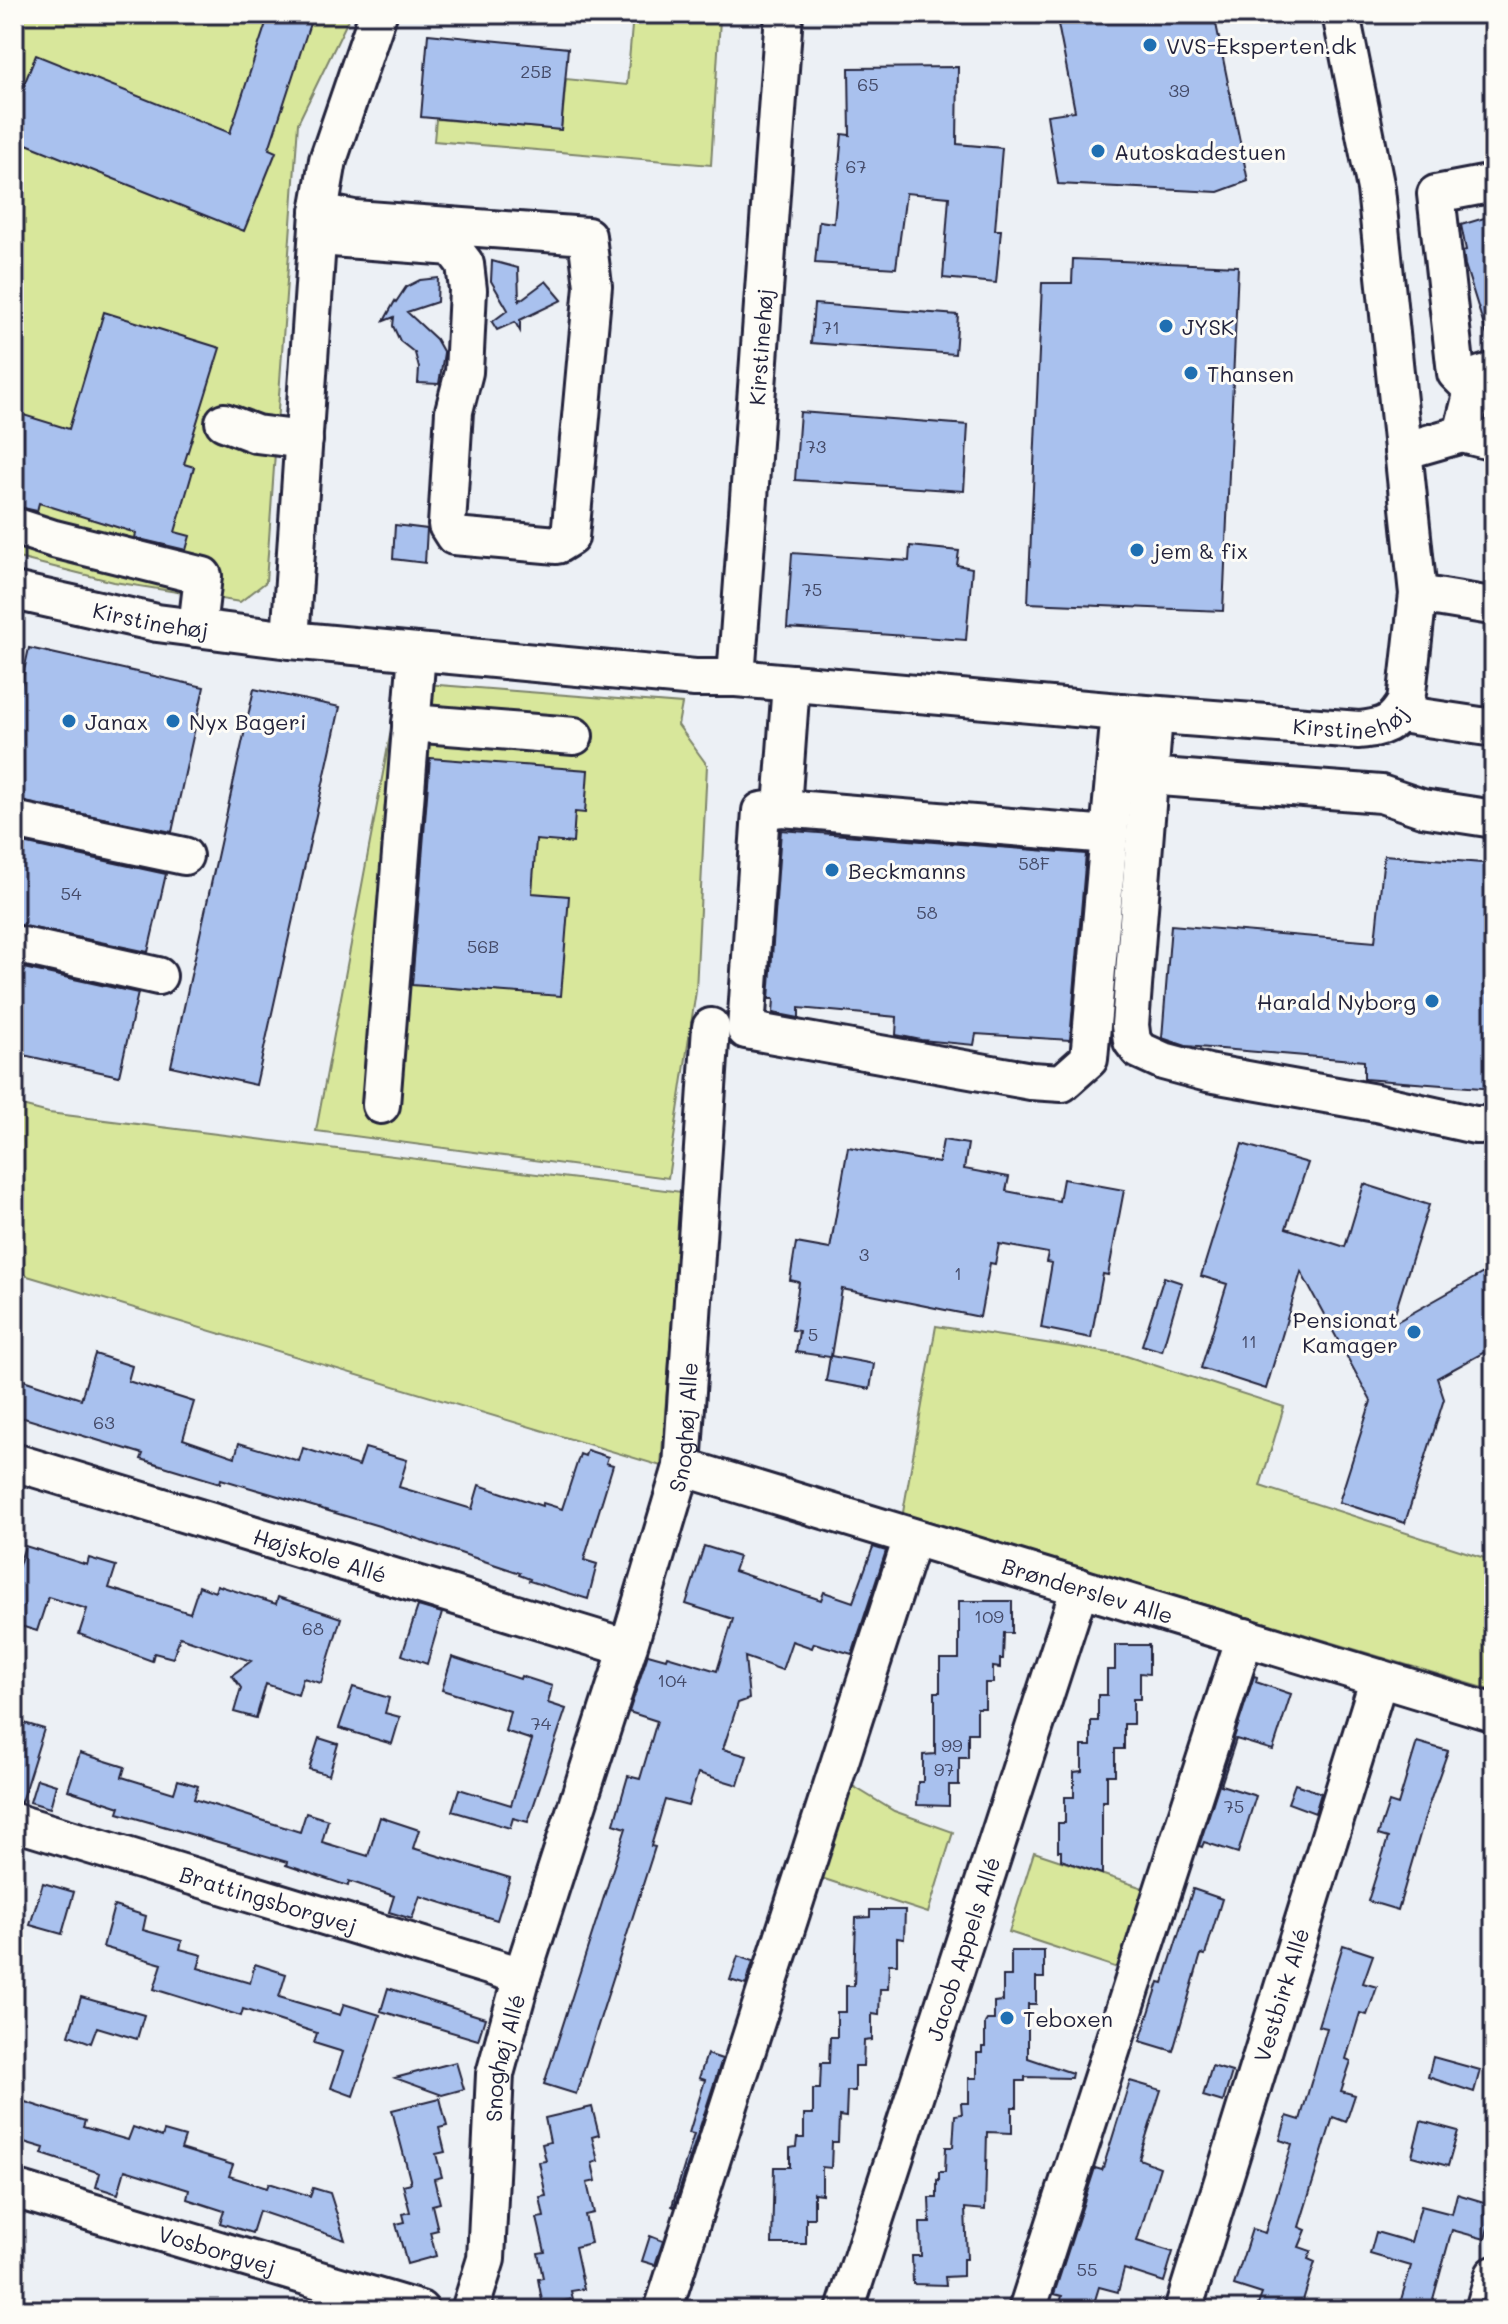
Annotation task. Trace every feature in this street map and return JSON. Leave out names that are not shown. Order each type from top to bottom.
[{"type":"street","points":[[290,640],[319,224],[328,160],[378,14]]},
{"type":"street","name":"Kirstinehøj","points":[[736,678],[784,14]]},
{"type":"street","name":"Kirstinehøj","points":[[14,591],[157,623],[290,640],[695,678],[736,678],[1137,714],[1359,730],[1382,728],[1400,714],[1406,702],[1418,594],[1376,189],[1341,14]]},
{"type":"street","points":[[1403,451],[1478,438],[1484,381],[1456,373],[1436,194],[1494,183]]},
{"type":"street","points":[[354,219],[587,236],[593,286],[570,537],[557,545],[454,536],[447,525],[454,411],[464,372],[468,290],[465,264],[452,247],[319,224],[354,219]]},
{"type":"street","points":[[224,422],[256,434],[304,440]]},
{"type":"street","points":[[14,526],[203,576],[197,628]]},
{"type":"street","points":[[1418,594],[1485,605],[1494,603]]},
{"type":"street","points":[[381,1105],[417,652]]},
{"type":"street","points":[[782,808],[791,683]]},
{"type":"street","points":[[1137,714],[1148,776],[1141,910],[1130,1025],[1132,1041],[1139,1050],[1163,1061],[1208,1073],[1376,1103],[1475,1125],[1494,1125]]},
{"type":"street","points":[[1109,835],[782,808],[761,811],[746,1030],[1031,1081],[1062,1083],[1089,1059],[1109,835],[1137,714]]},
{"type":"street","points":[[1400,714],[1494,728]]},
{"type":"street","points":[[411,723],[574,736]]},
{"type":"street","points":[[1148,776],[1381,794],[1422,808],[1494,819]]},
{"type":"street","points":[[14,820],[184,856]]},
{"type":"street","points":[[14,944],[158,976]]},
{"type":"street","name":"Snoghøj Alle","points":[[575,1813],[682,1467],[711,1027]]},
{"type":"street","name":"Højskole Allé","points":[[14,1462],[628,1648]]},
{"type":"street","name":"Brønderslev Alle","points":[[682,1467],[1494,1713]]},
{"type":"street","points":[[663,2310],[912,1538]]},
{"type":"street","name":"Jacob Appels Allé","points":[[845,2310],[1080,1587]]},
{"type":"street","points":[[1027,2310],[1245,1637]]},
{"type":"street","name":"Vestbirk Allé","points":[[1183,2310],[1379,1678]]},
{"type":"street","name":"Snoghøj Allé","points":[[470,2310],[486,2259],[495,2074],[522,1976],[575,1813]]},
{"type":"street","name":"Brattingsborgvej","points":[[14,1822],[522,1976]]},
{"type":"street","name":"Vosborgvej","points":[[14,2189],[420,2310]]},
{"type":"street","points":[[1484,2310],[1494,2275]]},
{"type":"green space","points":[[14,14],[351,14],[298,123],[266,582],[240,602],[114,582],[14,557]]},
{"type":"green space","points":[[633,14],[720,19],[711,165],[434,141],[436,119],[561,130],[566,79],[627,85]]},
{"type":"green space","points":[[400,682],[682,704],[678,725],[707,765],[696,991],[668,1178],[316,1131]]},
{"type":"green space","points":[[14,1104],[49,1113],[682,1192],[661,1466],[14,1272]]},
{"type":"green space","points":[[936,1326],[1123,1355],[1284,1407],[1260,1486],[1494,1561],[1494,1691],[902,1518]]},
{"type":"green space","points":[[838,1777],[894,1811],[953,1832],[928,1913],[809,1874]]},
{"type":"green space","points":[[1034,1852],[1155,1892],[1130,1972],[1009,1932]]},
{"type":"building","points":[[269,14],[313,14],[269,149],[276,152],[244,231],[14,139],[14,109],[36,55],[230,133]]},
{"type":"building","points":[[1056,14],[1214,14],[1248,181],[1218,192],[1058,184],[1047,115],[1075,111]]},
{"type":"building","points":[[428,34],[568,48],[561,130],[421,117]]},
{"type":"building","points":[[958,67],[957,144],[1002,148],[995,230],[1001,230],[996,283],[943,278],[949,197],[906,193],[896,268],[815,263],[819,221],[834,223],[842,134],[850,135],[849,68]]},
{"type":"building","points":[[1494,215],[1494,341],[1489,342],[1465,265],[1463,251],[1466,250],[1461,225]]},
{"type":"building","points":[[1073,259],[1238,266],[1223,611],[1028,603],[1042,283],[1072,283]]},
{"type":"building","points":[[492,261],[518,268],[519,301],[546,281],[562,300],[520,320],[520,331],[515,322],[497,330],[492,322],[508,310],[491,281]]},
{"type":"building","points":[[438,278],[437,302],[407,312],[436,339],[444,353],[439,384],[418,383],[419,368],[415,353],[400,341],[393,326],[394,317],[384,321],[406,287],[420,280]]},
{"type":"building","points":[[814,304],[958,315],[955,354],[811,343]]},
{"type":"building","points":[[104,312],[220,348],[184,464],[194,467],[175,532],[190,536],[186,550],[135,538],[136,533],[39,503],[37,511],[14,506],[14,412],[69,429]]},
{"type":"building","points":[[800,412],[968,425],[964,491],[795,480]]},
{"type":"building","points":[[395,525],[427,529],[425,563],[393,559]]},
{"type":"building","points":[[910,546],[959,551],[957,565],[972,568],[966,640],[787,628],[792,553],[909,561]]},
{"type":"building","points":[[29,648],[204,687],[172,832],[14,800],[14,717]]},
{"type":"building","points":[[254,689],[340,707],[256,1085],[171,1066]]},
{"type":"building","points":[[430,758],[588,770],[585,813],[575,812],[573,843],[536,840],[532,893],[569,896],[561,996],[412,985]]},
{"type":"building","points":[[781,830],[1086,854],[1070,1040],[976,1034],[974,1045],[896,1035],[897,1017],[799,1008],[799,1018],[773,1013],[774,999],[769,999]]},
{"type":"building","points":[[14,841],[166,874],[148,952],[14,924]]},
{"type":"building","points":[[1384,855],[1494,864],[1494,1089],[1364,1079],[1364,1061],[1186,1046],[1162,1038],[1171,925],[1375,942]]},
{"type":"building","points":[[14,966],[138,993],[119,1076],[14,1053]]},
{"type":"building","points":[[943,1140],[968,1144],[964,1169],[1009,1177],[1006,1191],[1059,1201],[1063,1179],[1124,1190],[1108,1275],[1103,1274],[1091,1338],[1041,1328],[1052,1263],[1046,1262],[1048,1253],[999,1244],[995,1264],[990,1263],[980,1317],[842,1289],[831,1356],[874,1364],[870,1389],[826,1381],[830,1357],[796,1352],[799,1331],[792,1330],[799,1282],[790,1280],[796,1243],[830,1249],[848,1147],[939,1163]]},
{"type":"building","name":"Pensionat Kamager","points":[[1242,1144],[1308,1163],[1286,1228],[1345,1247],[1364,1184],[1429,1205],[1391,1325],[1494,1267],[1494,1347],[1437,1378],[1444,1399],[1405,1523],[1339,1502],[1371,1401],[1301,1272],[1266,1389],[1201,1368],[1227,1284],[1201,1276]]},
{"type":"building","points":[[1164,1277],[1182,1283],[1162,1351],[1142,1345]]},
{"type":"building","points":[[95,1354],[132,1366],[128,1381],[194,1402],[183,1439],[235,1457],[239,1443],[299,1461],[303,1448],[359,1466],[365,1448],[407,1460],[399,1487],[472,1509],[479,1485],[542,1506],[543,1503],[562,1509],[580,1454],[585,1456],[587,1450],[608,1457],[606,1463],[613,1465],[584,1560],[597,1564],[588,1599],[529,1581],[520,1573],[379,1526],[221,1479],[220,1483],[141,1459],[143,1454],[14,1415],[14,1377],[81,1399]]},
{"type":"building","points":[[25,1546],[87,1565],[89,1558],[116,1566],[109,1588],[190,1613],[199,1586],[215,1592],[217,1585],[276,1604],[278,1597],[341,1618],[321,1683],[303,1678],[298,1695],[266,1684],[256,1718],[234,1712],[241,1688],[232,1675],[251,1661],[180,1637],[173,1658],[154,1653],[152,1661],[79,1634],[87,1609],[48,1597],[37,1631],[14,1624],[14,1581]]},
{"type":"building","points":[[704,1546],[739,1557],[734,1571],[821,1600],[824,1592],[853,1602],[873,1547],[886,1551],[852,1654],[814,1643],[812,1648],[792,1641],[782,1670],[745,1657],[749,1699],[738,1703],[723,1749],[747,1756],[738,1785],[698,1773],[688,1806],[665,1800],[651,1846],[655,1847],[576,2094],[544,2084],[626,1828],[614,1824],[628,1776],[640,1779],[657,1721],[629,1712],[648,1654],[666,1659],[667,1656],[717,1671],[733,1619],[686,1604]]},
{"type":"building","points":[[959,1601],[1012,1601],[1012,1633],[1004,1633],[1003,1659],[1000,1659],[1000,1668],[993,1667],[993,1683],[985,1683],[985,1708],[977,1708],[977,1733],[968,1733],[968,1758],[959,1758],[959,1785],[949,1785],[949,1806],[917,1805],[918,1782],[923,1782],[923,1755],[935,1754],[935,1692],[940,1692],[940,1659],[959,1659]]},
{"type":"building","points":[[418,1606],[442,1613],[427,1664],[402,1655]]},
{"type":"building","points":[[1115,1645],[1149,1645],[1149,1674],[1140,1673],[1140,1699],[1133,1699],[1133,1724],[1124,1724],[1124,1749],[1115,1749],[1115,1775],[1107,1775],[1107,1801],[1102,1801],[1102,1874],[1061,1860],[1058,1823],[1065,1823],[1065,1797],[1074,1797],[1074,1772],[1082,1771],[1082,1746],[1091,1746],[1091,1721],[1098,1721],[1098,1695],[1107,1695],[1107,1670],[1115,1670]]},
{"type":"building","points":[[452,1657],[552,1686],[548,1703],[566,1709],[528,1822],[513,1818],[510,1828],[452,1811],[459,1789],[511,1805],[532,1740],[505,1731],[510,1711],[442,1690]]},
{"type":"building","points":[[1254,1676],[1257,1677],[1256,1682],[1291,1694],[1273,1750],[1236,1739],[1221,1785],[1256,1796],[1238,1853],[1204,1842],[1202,1847],[1199,1846]]},
{"type":"building","points":[[353,1687],[389,1698],[385,1713],[400,1717],[392,1744],[339,1728]]},
{"type":"building","points":[[14,1720],[44,1729],[21,1802],[14,1802]]},
{"type":"building","points":[[319,1738],[338,1744],[329,1775],[309,1769]]},
{"type":"building","points":[[1417,1742],[1448,1751],[1398,1910],[1368,1901],[1388,1838],[1378,1835],[1389,1802],[1398,1805]]},
{"type":"building","points":[[80,1753],[125,1767],[122,1777],[174,1793],[178,1780],[198,1786],[194,1799],[300,1832],[306,1813],[328,1820],[322,1842],[368,1856],[380,1817],[419,1830],[413,1848],[510,1878],[497,1920],[420,1896],[412,1919],[389,1912],[394,1896],[349,1881],[348,1886],[286,1865],[287,1862],[118,1813],[120,1807],[68,1790]]},
{"type":"building","points":[[37,1779],[56,1785],[50,1808],[30,1802]]},
{"type":"building","points":[[1295,1784],[1321,1793],[1315,1813],[1288,1803]]},
{"type":"building","points":[[43,1883],[74,1892],[62,1934],[30,1925]]},
{"type":"building","points":[[1193,1889],[1222,1899],[1205,1955],[1201,1954],[1173,2051],[1140,2041],[1159,1982],[1163,1983]]},
{"type":"building","points":[[114,1906],[146,1916],[143,1930],[182,1941],[180,1949],[202,1955],[198,1968],[250,1983],[255,1964],[286,1974],[279,1997],[340,2015],[344,2004],[380,2015],[353,2096],[331,2088],[343,2052],[314,2043],[317,2033],[243,2009],[241,2016],[154,1989],[162,1964],[103,1947]]},
{"type":"building","points":[[870,1910],[905,1910],[904,1939],[897,1938],[897,1964],[889,1964],[888,1989],[880,1989],[879,2015],[872,2014],[872,2040],[864,2041],[863,2066],[855,2066],[855,2091],[847,2091],[846,2117],[839,2116],[838,2142],[832,2142],[831,2168],[822,2167],[822,2194],[814,2193],[814,2218],[806,2218],[806,2244],[772,2244],[774,2167],[790,2167],[790,2148],[796,2147],[797,2138],[804,2138],[804,2114],[813,2114],[813,2089],[820,2089],[821,2063],[829,2063],[830,2037],[837,2037],[837,2012],[846,2012],[846,1986],[854,1986],[856,1918],[870,1917]]},
{"type":"building","points":[[1343,1945],[1373,1955],[1363,1983],[1377,1987],[1367,2015],[1360,2013],[1346,2059],[1351,2061],[1341,2091],[1355,2095],[1346,2122],[1333,2117],[1299,2227],[1306,2230],[1299,2247],[1311,2251],[1308,2259],[1315,2262],[1300,2310],[1256,2310],[1262,2294],[1234,2285],[1252,2229],[1265,2233],[1292,2144],[1280,2140],[1287,2116],[1300,2120],[1327,2028],[1318,2026]]},
{"type":"building","points":[[1011,1951],[1044,1951],[1044,1978],[1036,1978],[1036,2004],[1028,2004],[1028,2058],[1072,2073],[1071,2078],[1025,2077],[1025,2081],[1017,2081],[1017,2107],[1012,2107],[1012,2133],[987,2132],[985,2210],[965,2208],[967,2259],[963,2259],[963,2276],[945,2277],[946,2285],[913,2284],[912,2256],[921,2256],[920,2223],[930,2223],[929,2198],[937,2198],[939,2172],[945,2172],[946,2147],[953,2147],[955,2115],[962,2114],[961,2103],[969,2103],[969,2078],[977,2078],[977,2053],[982,2053],[982,2047],[985,2047],[985,2023],[994,2020],[994,2002],[1003,2001],[1003,1976],[1011,1976]]},
{"type":"building","points":[[738,1956],[753,1961],[746,1985],[730,1980]]},
{"type":"building","points":[[388,1988],[485,2018],[478,2040],[381,2011]]},
{"type":"building","points":[[81,1997],[144,2015],[137,2039],[97,2027],[91,2043],[69,2035]]},
{"type":"building","points":[[707,2054],[722,2059],[674,2207],[694,2134],[689,2133],[705,2080],[699,2078]]},
{"type":"building","points":[[1433,2057],[1480,2070],[1474,2092],[1428,2077]]},
{"type":"building","points":[[456,2062],[464,2089],[442,2095],[395,2078]]},
{"type":"building","points":[[1212,2066],[1232,2072],[1223,2102],[1203,2096]]},
{"type":"building","points":[[1130,2081],[1161,2090],[1139,2159],[1160,2167],[1137,2241],[1173,2252],[1164,2282],[1124,2269],[1118,2292],[1099,2287],[1092,2310],[1058,2310],[1062,2296],[1054,2294],[1095,2168],[1103,2168]]},
{"type":"building","points":[[440,2098],[447,2126],[439,2128],[445,2152],[436,2154],[442,2177],[434,2179],[440,2203],[432,2205],[438,2230],[430,2232],[436,2256],[407,2264],[396,2224],[405,2222],[403,2214],[410,2212],[403,2185],[411,2183],[392,2110]]},
{"type":"building","points":[[22,2101],[85,2121],[83,2127],[128,2140],[133,2127],[162,2137],[164,2131],[185,2137],[181,2149],[233,2165],[229,2176],[267,2188],[269,2183],[310,2196],[313,2188],[330,2193],[345,2240],[259,2211],[252,2233],[220,2223],[224,2211],[187,2199],[189,2190],[125,2170],[118,2194],[96,2187],[100,2173],[42,2154],[44,2148],[14,2139],[14,2105],[20,2107]]},
{"type":"building","points":[[592,2107],[599,2135],[592,2137],[598,2161],[592,2163],[596,2181],[587,2183],[594,2213],[585,2215],[591,2243],[575,2247],[584,2289],[571,2291],[573,2299],[543,2306],[538,2279],[543,2278],[538,2253],[545,2252],[537,2218],[544,2217],[540,2197],[546,2196],[539,2162],[546,2161],[542,2144],[550,2142],[545,2118]]},
{"type":"building","points":[[1421,2121],[1458,2131],[1448,2166],[1412,2156]]},
{"type":"building","points":[[1457,2194],[1494,2205],[1485,2239],[1452,2230],[1430,2310],[1398,2310],[1411,2266],[1370,2254],[1376,2232],[1411,2242],[1421,2206],[1452,2214]]},
{"type":"building","points":[[650,2236],[663,2241],[655,2265],[642,2261]]},
{"type":"place","name":"VVS-Eksperten.dk","points":[[1150,45]]},
{"type":"place","name":"Autoskadestuen","points":[[1098,151]]},
{"type":"place","name":"JYSK","points":[[1166,326]]},
{"type":"place","name":"Thansen","points":[[1191,373]]},
{"type":"place","name":"jem & fix","points":[[1137,550]]},
{"type":"place","name":"Janax","points":[[69,721]]},
{"type":"place","name":"Nyx Bageri","points":[[173,721]]},
{"type":"place","name":"Beckmanns","points":[[832,870]]},
{"type":"place","name":"Harald Nyborg","points":[[1432,1001]]},
{"type":"place","name":"Pensionat Kamager","points":[[1414,1332]]},
{"type":"place","name":"Teboxen","points":[[1007,2018]]}]
